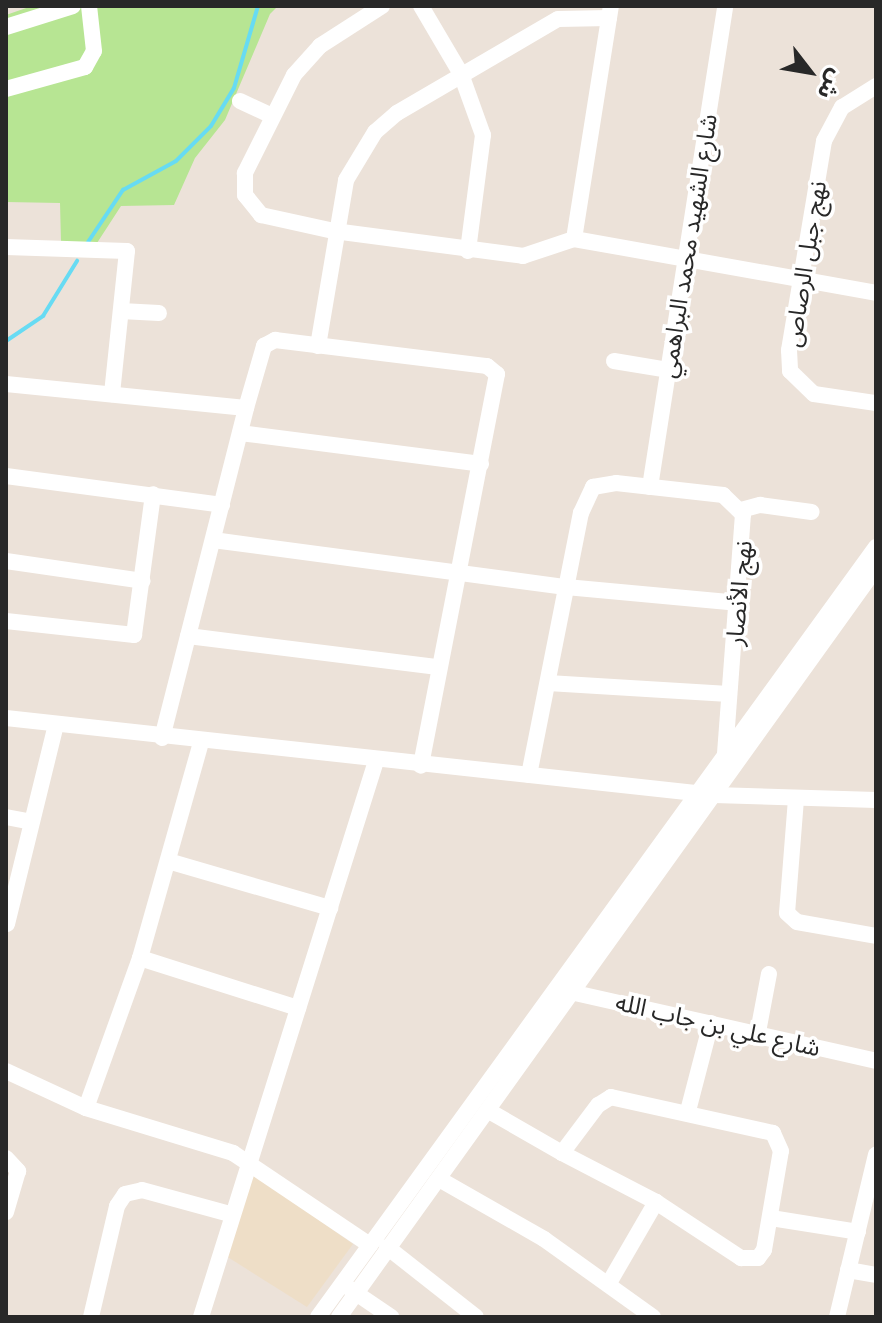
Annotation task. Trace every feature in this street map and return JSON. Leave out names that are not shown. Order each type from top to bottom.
[{"type":"street","points":[[6,27],[73,6]]},
{"type":"street","points":[[6,89],[85,67],[94,51],[89,6]]},
{"type":"street","points":[[382,6],[306,58],[272,116],[245,173],[248,202],[271,220],[468,251],[532,255],[574,239],[804,276],[876,293]]},
{"type":"street","points":[[421,6],[461,74],[483,135],[484,152],[468,251]]},
{"type":"street","name":"شارع الشهيد محمد البراهمي","points":[[650,487],[725,6]]},
{"type":"street","points":[[318,346],[334,231],[351,165],[375,132],[461,74],[558,19],[610,12],[574,239]]},
{"type":"street","name":"نهج جبل الرصاص","points":[[876,86],[842,107],[824,141],[790,371],[814,394],[876,403]]},
{"type":"street","points":[[240,101],[272,116]]},
{"type":"street","points":[[6,247],[124,249],[127,255],[112,394]]},
{"type":"street","points":[[121,311],[159,313]]},
{"type":"street","points":[[162,738],[246,408],[267,341],[318,346],[493,369],[498,383],[438,667],[421,766]]},
{"type":"street","points":[[614,361],[669,370]]},
{"type":"street","points":[[6,384],[246,408]]},
{"type":"street","points":[[240,433],[481,464]]},
{"type":"street","points":[[6,476],[222,505]]},
{"type":"street","name":"نهج الأنصار","points":[[566,587],[581,513],[593,487],[616,483],[723,495],[741,510],[745,524],[729,694],[726,766]]},
{"type":"street","points":[[6,621],[128,637],[137,630],[153,494]]},
{"type":"street","points":[[741,510],[760,505],[812,512]]},
{"type":"street","points":[[213,540],[460,569],[566,587],[739,603]]},
{"type":"street","points":[[318,1317],[349,1289],[565,991],[708,793],[876,547]]},
{"type":"street","points":[[6,561],[143,581]]},
{"type":"street","points":[[726,766],[876,568]]},
{"type":"street","points":[[529,775],[566,587]]},
{"type":"street","points":[[188,636],[438,667]]},
{"type":"street","points":[[548,683],[729,694]]},
{"type":"street","points":[[6,718],[201,743],[421,766],[708,793],[876,800]]},
{"type":"street","points":[[7,924],[56,725]]},
{"type":"street","points":[[86,1108],[140,958],[201,743]]},
{"type":"street","points":[[201,1317],[230,1214],[376,761]]},
{"type":"street","points":[[796,799],[787,913],[797,922],[876,936]]},
{"type":"street","points":[[6,817],[32,822]]},
{"type":"street","points":[[168,861],[330,908]]},
{"type":"street","points":[[140,958],[298,1008]]},
{"type":"street","points":[[758,1032],[769,974]]},
{"type":"street","points":[[379,1246],[439,1179],[489,1111],[565,991]]},
{"type":"street","name":"شارع علي بن جاب الله","points":[[565,991],[876,1061]]},
{"type":"street","points":[[688,1111],[711,1023]]},
{"type":"street","points":[[6,1071],[86,1108],[221,1148],[248,1162],[379,1246],[476,1317]]},
{"type":"street","points":[[489,1111],[562,1153],[656,1202],[749,1260],[764,1250],[781,1151],[777,1137],[688,1111],[604,1099],[562,1153]]},
{"type":"street","points":[[837,1317],[876,1155]]},
{"type":"street","points":[[6,1158],[18,1166],[6,1212]]},
{"type":"street","points":[[439,1179],[609,1283],[653,1317]]},
{"type":"street","points":[[91,1317],[117,1206],[125,1194],[142,1190],[230,1214]]},
{"type":"street","points":[[609,1283],[656,1202]]},
{"type":"street","points":[[771,1218],[858,1232]]},
{"type":"street","points":[[848,1270],[876,1275]]},
{"type":"street","points":[[339,1317],[349,1289]]},
{"type":"street","points":[[349,1289],[391,1317]]},
{"type":"shaded area","points":[[252,1173],[353,1244],[307,1307],[226,1256]]},
{"type":"green space","points":[[32,6],[278,6],[270,14],[225,120],[195,158],[174,205],[121,206],[97,243],[61,242],[60,203],[6,202],[6,15]]},
{"type":"waterway","points":[[88,242],[123,190],[176,161],[211,126],[234,88],[258,6]]},
{"type":"waterway","points":[[6,341],[43,316],[77,261]]}]
